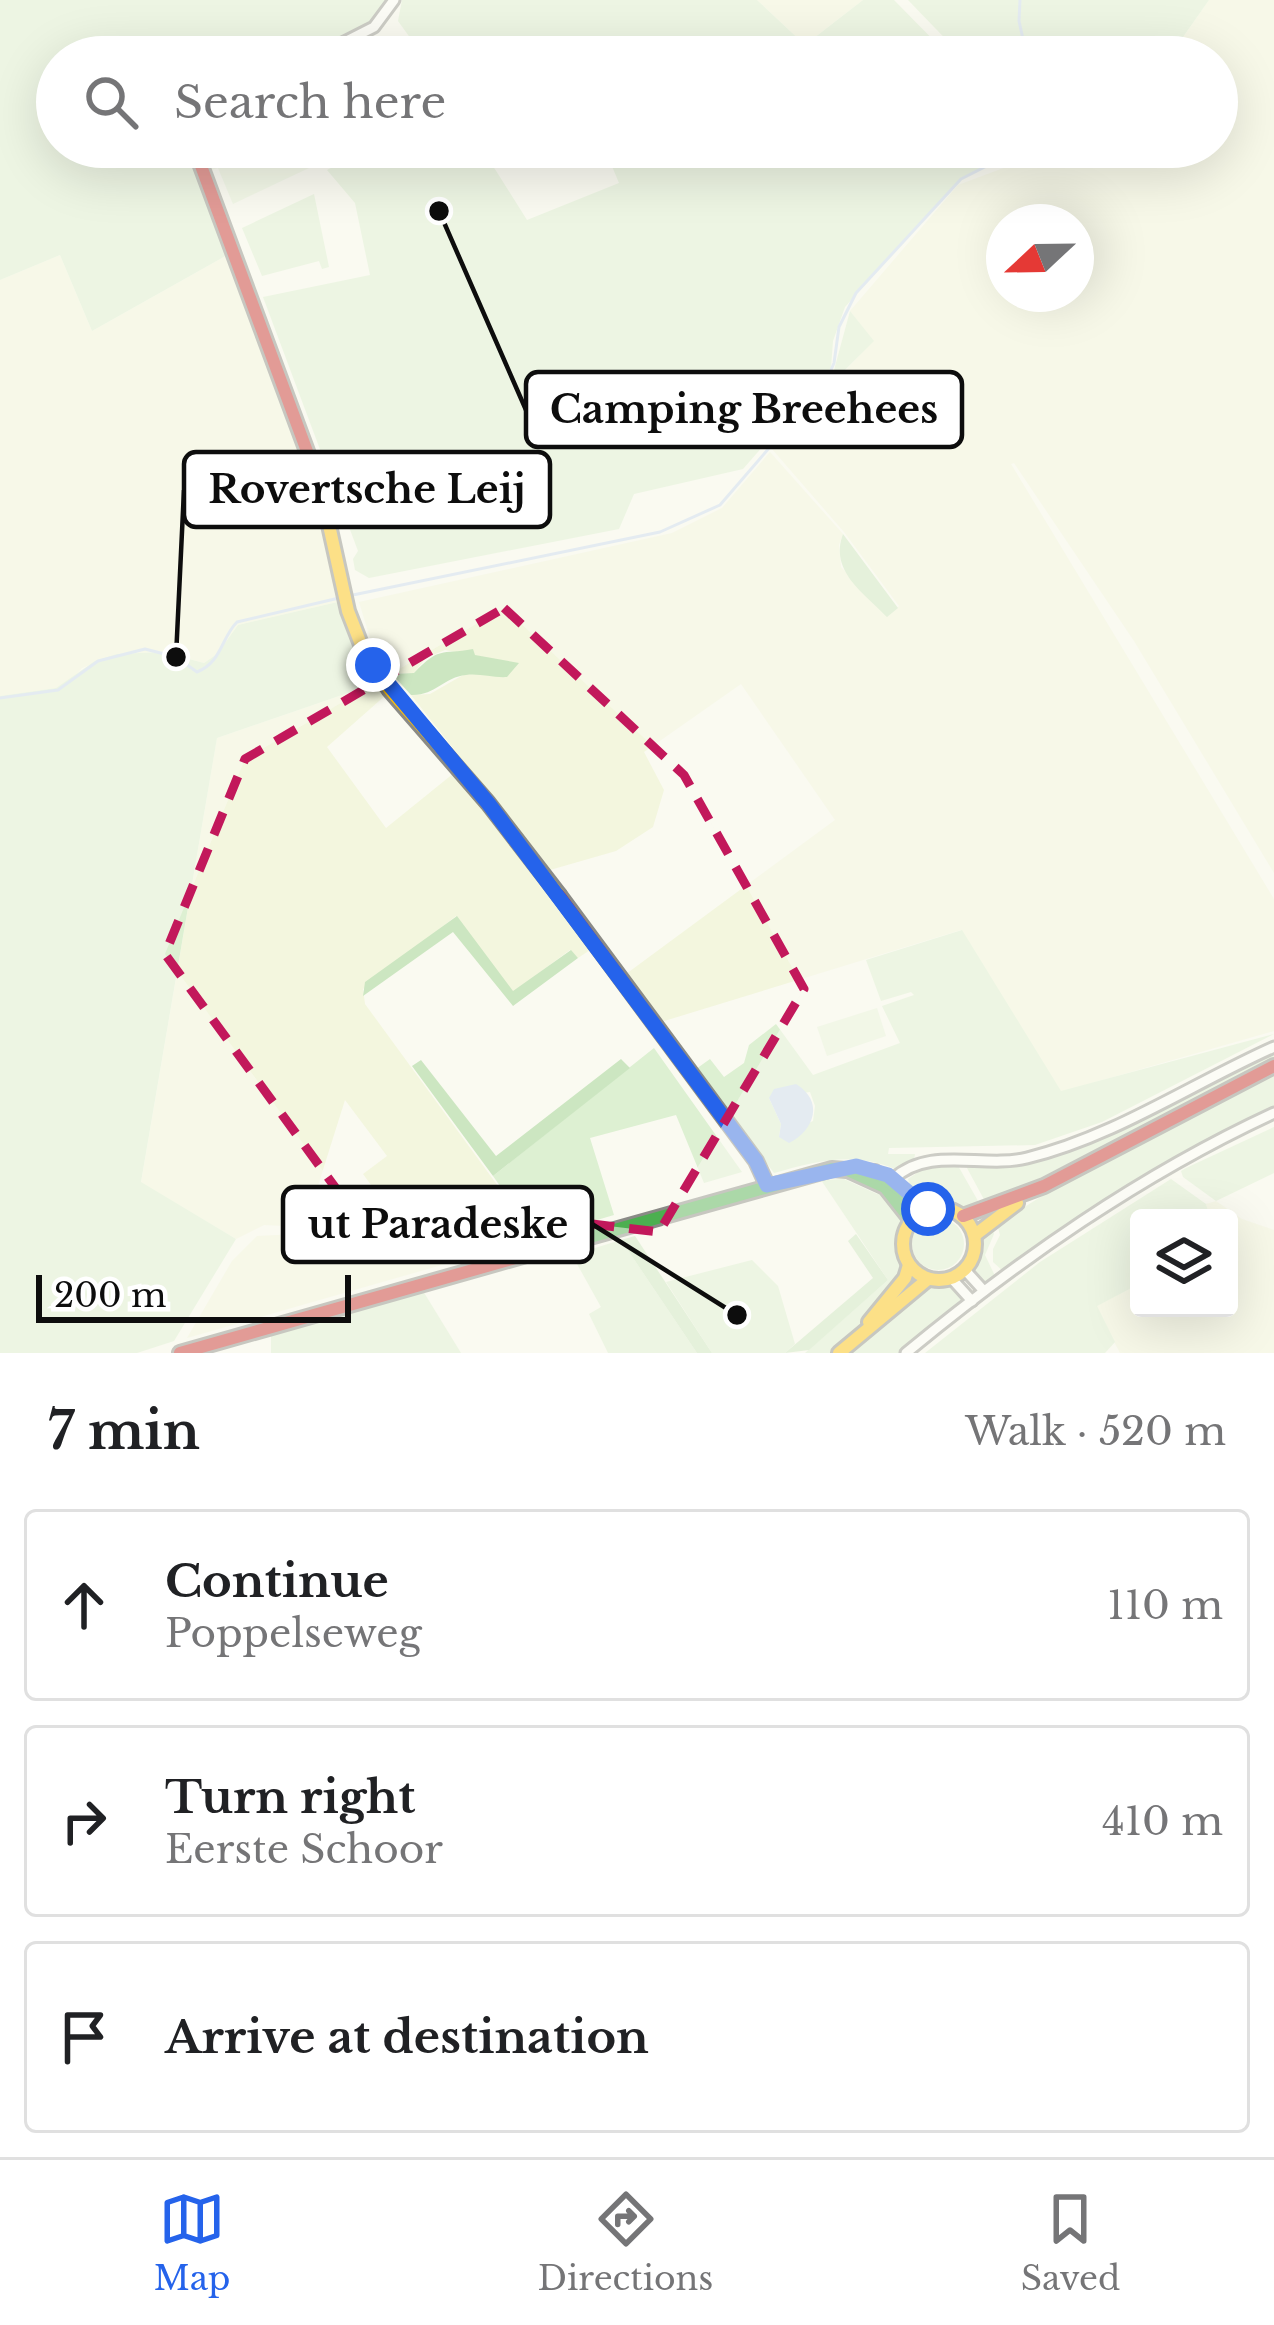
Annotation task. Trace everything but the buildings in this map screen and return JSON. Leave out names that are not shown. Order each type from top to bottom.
[{"type":"street","points":[[356,36],[374,27],[394,0]]},
{"type":"street","points":[[202,168],[316,471],[354,630],[373,665],[524,851],[756,1161],[767,1185]]},
{"type":"street","points":[[893,1179],[922,1161],[1015,1160],[1042,1153],[1096,1134],[1274,1047]]},
{"type":"street","points":[[975,1235],[1026,1196],[1209,1096],[1274,1066]]},
{"type":"street","points":[[906,1353],[984,1291],[1148,1179],[1274,1113]]},
{"type":"street","points":[[180,1353],[767,1185],[843,1168],[867,1167],[893,1179],[928,1209]]},
{"type":"street","points":[[843,1168],[885,1187],[911,1220]]},
{"type":"street","points":[[963,1216],[1026,1196]]},
{"type":"street","points":[[946,1208],[963,1216],[975,1235],[974,1256],[952,1279],[928,1279],[909,1265],[902,1242],[911,1220],[928,1209],[946,1208]]},
{"type":"street","points":[[841,1351],[891,1297],[909,1265]]},
{"type":"street","points":[[965,1270],[984,1291]]},
{"type":"street","points":[[841,1351],[928,1279]]},
{"type":"street","points":[[952,1279],[972,1301]]},
{"type":"highlighted area","points":[[504,608],[684,775],[804,989],[659,1232],[340,1194],[165,954],[245,759]]},
{"type":"green space","points":[[0,0],[388,0],[371,26],[348,36],[36,36],[36,168],[194,168],[229,254],[92,331],[60,255],[0,280]]},
{"type":"green space","points":[[402,0],[757,0],[795,36],[409,36],[398,21]]},
{"type":"green space","points":[[757,0],[863,0],[817,36],[795,36]]},
{"type":"green space","points":[[863,0],[894,0],[929,36],[817,36]]},
{"type":"green space","points":[[908,0],[1209,0],[1184,36],[943,36]]},
{"type":"green space","points":[[1209,0],[1274,0],[1274,873],[1134,641],[1011,464],[1274,899],[1274,1031],[1061,1092],[961,930],[661,1022],[626,974],[835,820],[741,684],[644,752],[664,790],[653,827],[616,851],[550,870],[411,695],[430,694],[463,675],[510,662],[445,650],[426,658],[414,673],[392,674],[371,641],[359,602],[672,533],[722,508],[770,452],[843,534],[841,567],[888,616],[899,606],[844,532],[772,449],[873,341],[850,311],[958,185],[1004,168],[1238,168],[1238,36],[1184,36]]},
{"type":"green space","points":[[218,168],[309,168],[233,204]]},
{"type":"green space","points":[[494,168],[527,220],[619,183],[613,168],[981,168],[961,178],[845,307],[833,341],[831,368],[743,469],[634,494],[619,529],[369,578],[355,570],[353,559],[358,551],[263,297],[370,275],[355,203],[327,170]]},
{"type":"green space","points":[[314,194],[329,267],[322,269],[319,261],[262,276],[242,228]]},
{"type":"green space","points":[[229,254],[323,514],[342,601],[238,625],[217,654],[204,663],[162,652],[117,654],[82,668],[56,688],[0,696],[0,280],[60,255],[92,331]]},
{"type":"green space","points":[[850,311],[874,341],[830,385]]},
{"type":"green space","points":[[843,534],[898,608],[887,617],[845,570],[840,547]]},
{"type":"green space","points":[[342,601],[380,682],[217,738],[141,1182],[236,1239],[174,1341],[137,1353],[0,1353],[0,696],[56,688],[95,661],[117,654],[162,652],[204,663],[217,654],[238,625]]},
{"type":"green space","points":[[473,649],[475,655],[519,663],[507,677],[458,676],[419,695],[411,695],[392,674],[414,673],[435,655]]},
{"type":"green space","points":[[380,682],[387,694],[327,747],[386,828],[454,773],[491,813],[593,948],[578,958],[570,950],[513,992],[456,916],[363,989],[365,1004],[536,1238],[187,1338],[232,1261],[257,1236],[318,1233],[324,1249],[395,1229],[363,1174],[387,1156],[345,1100],[305,1227],[264,1225],[236,1239],[141,1183],[217,738]]},
{"type":"green space","points":[[457,916],[513,991],[571,950],[578,958],[513,1006],[453,932],[363,996],[365,982]]},
{"type":"green space","points":[[962,930],[1061,1091],[1274,1034],[1102,1122],[1035,1145],[889,1148],[888,1154],[915,1154],[914,1160],[895,1169],[864,1160],[834,1160],[774,1173],[696,1069],[710,1059],[724,1077],[744,1063],[749,1045],[776,1024],[813,1075],[900,1043],[882,1006],[914,995],[881,1001],[866,960]],"holes":[[[810,1092],[813,1121],[779,1137],[781,1124],[769,1098]]]},
{"type":"green space","points":[[877,1008],[886,1036],[827,1056],[817,1027]]},
{"type":"green space","points":[[654,1048],[742,1172],[704,1183],[676,1115],[590,1138],[614,1215],[536,1238],[493,1176]]},
{"type":"green space","points":[[1274,1051],[1274,1059],[987,1205],[967,1168],[1026,1162]]},
{"type":"green space","points":[[621,1059],[630,1068],[493,1176],[412,1066],[421,1060],[496,1156]]},
{"type":"green space","points":[[1274,1072],[1274,1109],[1138,1181],[1004,1272],[993,1262],[1000,1235],[997,1224],[1071,1178]]},
{"type":"green space","points":[[1274,1127],[1274,1173],[1216,1201],[1183,1177],[1181,1171],[1186,1168]]},
{"type":"green space","points":[[930,1164],[957,1164],[982,1208],[950,1208],[919,1195],[908,1179]]},
{"type":"green space","points":[[844,1179],[877,1194],[884,1191],[902,1215],[898,1249],[903,1269],[882,1305],[831,1353],[805,1353],[888,1280],[821,1180]]},
{"type":"green space","points":[[1171,1179],[1206,1204],[1207,1209],[1130,1209],[1130,1289],[1097,1306],[1115,1342],[1105,1353],[925,1353],[1040,1262]]},
{"type":"green space","points":[[1216,1201],[1228,1209],[1207,1209],[1206,1204]]},
{"type":"green space","points":[[1238,1216],[1274,1230],[1274,1353],[1120,1353],[1096,1306],[1130,1289],[1130,1317],[1238,1317]]},
{"type":"green space","points":[[938,1218],[956,1226],[964,1244],[956,1262],[938,1270],[920,1262],[912,1244],[920,1226]]},
{"type":"green space","points":[[992,1227],[994,1234],[985,1255],[995,1276],[987,1282],[978,1278],[975,1257]]},
{"type":"green space","points":[[856,1234],[888,1280],[809,1350],[785,1353],[873,1278],[848,1241]]},
{"type":"green space","points":[[635,1236],[712,1353],[697,1353],[621,1240]]},
{"type":"green space","points":[[621,1240],[697,1353],[608,1353],[589,1314],[601,1307],[572,1255]]},
{"type":"green space","points":[[752,1260],[778,1286],[795,1344],[785,1353],[712,1353],[666,1282]]},
{"type":"green space","points":[[926,1285],[951,1285],[964,1296],[963,1301],[900,1353],[849,1353]]},
{"type":"green space","points":[[423,1291],[461,1353],[271,1353],[271,1335]]},
{"type":"water","points":[[796,1084],[810,1099],[813,1115],[805,1131],[789,1143],[779,1137],[781,1124],[769,1098],[774,1089]]},
{"type":"waterway","points":[[1020,0],[1022,36]]},
{"type":"waterway","points":[[348,596],[660,532],[720,505],[826,382],[839,327],[856,293],[961,179],[983,168]]},
{"type":"waterway","points":[[0,698],[58,690],[98,661],[145,649],[176,657],[197,672],[212,662],[237,622],[339,598]]},
{"type":"traffic: fast","points":[[547,1249],[832,1169],[875,1172],[927,1209]]},
{"type":"traffic: fast","points":[[850,1171],[885,1187],[911,1220]]},
{"type":"traffic: slow","points":[[321,489],[348,611],[362,647],[389,689],[488,803],[559,895]]},
{"type":"traffic: slow","points":[[975,1235],[1017,1203]]},
{"type":"traffic: slow","points":[[939,1208],[965,1218],[975,1244],[965,1270],[939,1280],[913,1270],[903,1244],[913,1218],[939,1208]]},
{"type":"traffic: slow","points":[[869,1322],[905,1278],[909,1265]]},
{"type":"traffic: slow","points":[[839,1353],[928,1279]]},
{"type":"traffic: jam","points":[[202,168],[321,489]]},
{"type":"traffic: jam","points":[[559,895],[756,1161],[767,1185]]},
{"type":"traffic: jam","points":[[963,1216],[1044,1186],[1274,1066]]},
{"type":"traffic: jam","points":[[180,1353],[547,1249]]},
{"type":"place","name":"Camping Breehees","points":[[439,211]]},
{"type":"place","name":"Rovertsche Leij","points":[[176,657]]},
{"type":"place","name":"ut Paradeske","points":[[737,1315]]},
{"type":"route","points":[[373,665],[550,885],[756,1161],[767,1185],[832,1168],[867,1167],[888,1175],[928,1209]]}]
